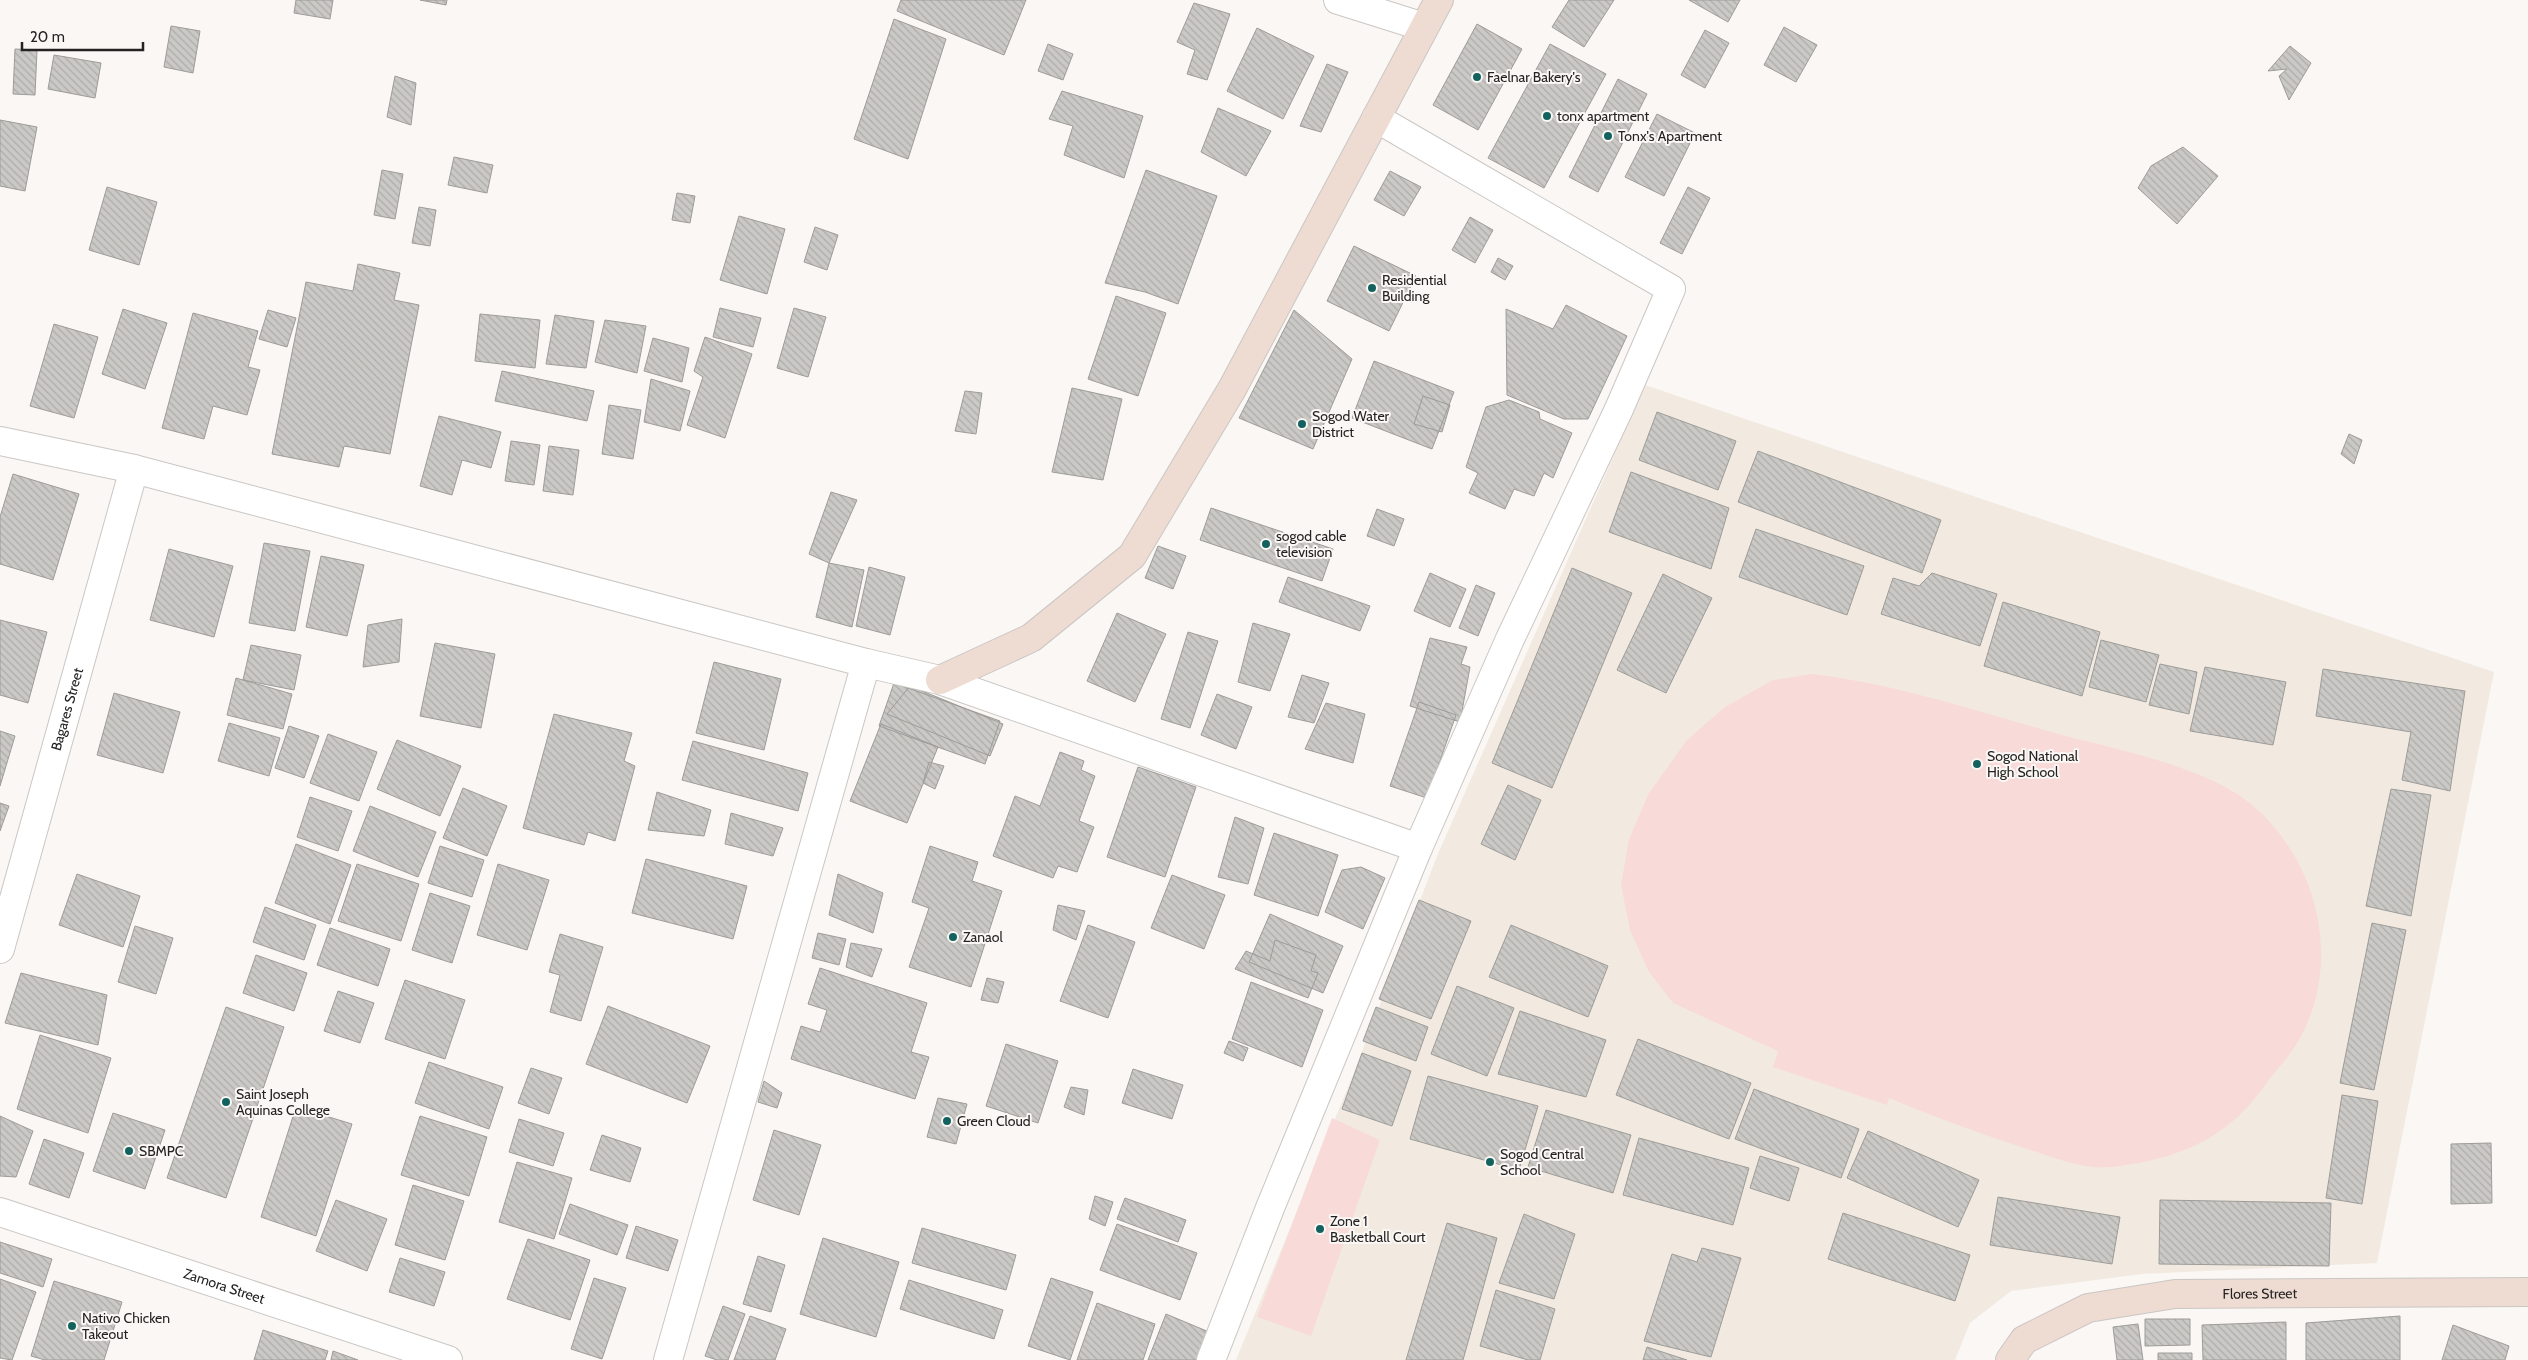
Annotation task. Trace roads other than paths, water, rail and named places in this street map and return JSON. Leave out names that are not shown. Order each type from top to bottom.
[{"type":"street","points":[[1338,0],[1424,27]]},
{"type":"street","points":[[940,680],[1032,638],[1132,556],[1232,389],[1439,0]]},
{"type":"street","points":[[1211,1360],[1418,848],[1510,639],[1619,409],[1671,289],[1376,118]]},
{"type":"street","points":[[0,440],[134,469],[866,663],[940,680],[1418,848]]},
{"type":"street","name":"Bagares Street","points":[[0,949],[134,469]]},
{"type":"street","points":[[668,1360],[866,663]]},
{"type":"street","name":"Zamora Street","points":[[0,1212],[448,1360]]},
{"type":"street","name":"Flores Street","points":[[2010,1360],[2024,1340],[2088,1308],[2174,1294],[2528,1292]]},
{"type":"place","name":"Faelnar Bakery's","points":[[1477,77]]},
{"type":"place","name":"tonx apartment","points":[[1547,116]]},
{"type":"place","name":"Tonx's Apartment","points":[[1608,136]]},
{"type":"place","name":"Residential Building","points":[[1372,288]]},
{"type":"place","name":"Sogod Water District","points":[[1302,424]]},
{"type":"place","name":"sogod cable television","points":[[1266,544]]},
{"type":"place","name":"Sogod National High School","points":[[1977,764]]},
{"type":"place","name":"Zanaol","points":[[953,937]]},
{"type":"place","name":"Saint Joseph Aquinas College","points":[[226,1102]]},
{"type":"place","name":"Green Cloud","points":[[947,1121]]},
{"type":"place","name":"SBMPC","points":[[129,1151]]},
{"type":"place","name":"Sogod Central School","points":[[1490,1162]]},
{"type":"place","name":"Zone 1 Basketball Court","points":[[1320,1229]]},
{"type":"place","name":"Nativo Chicken Takeout","points":[[72,1326]]}]
